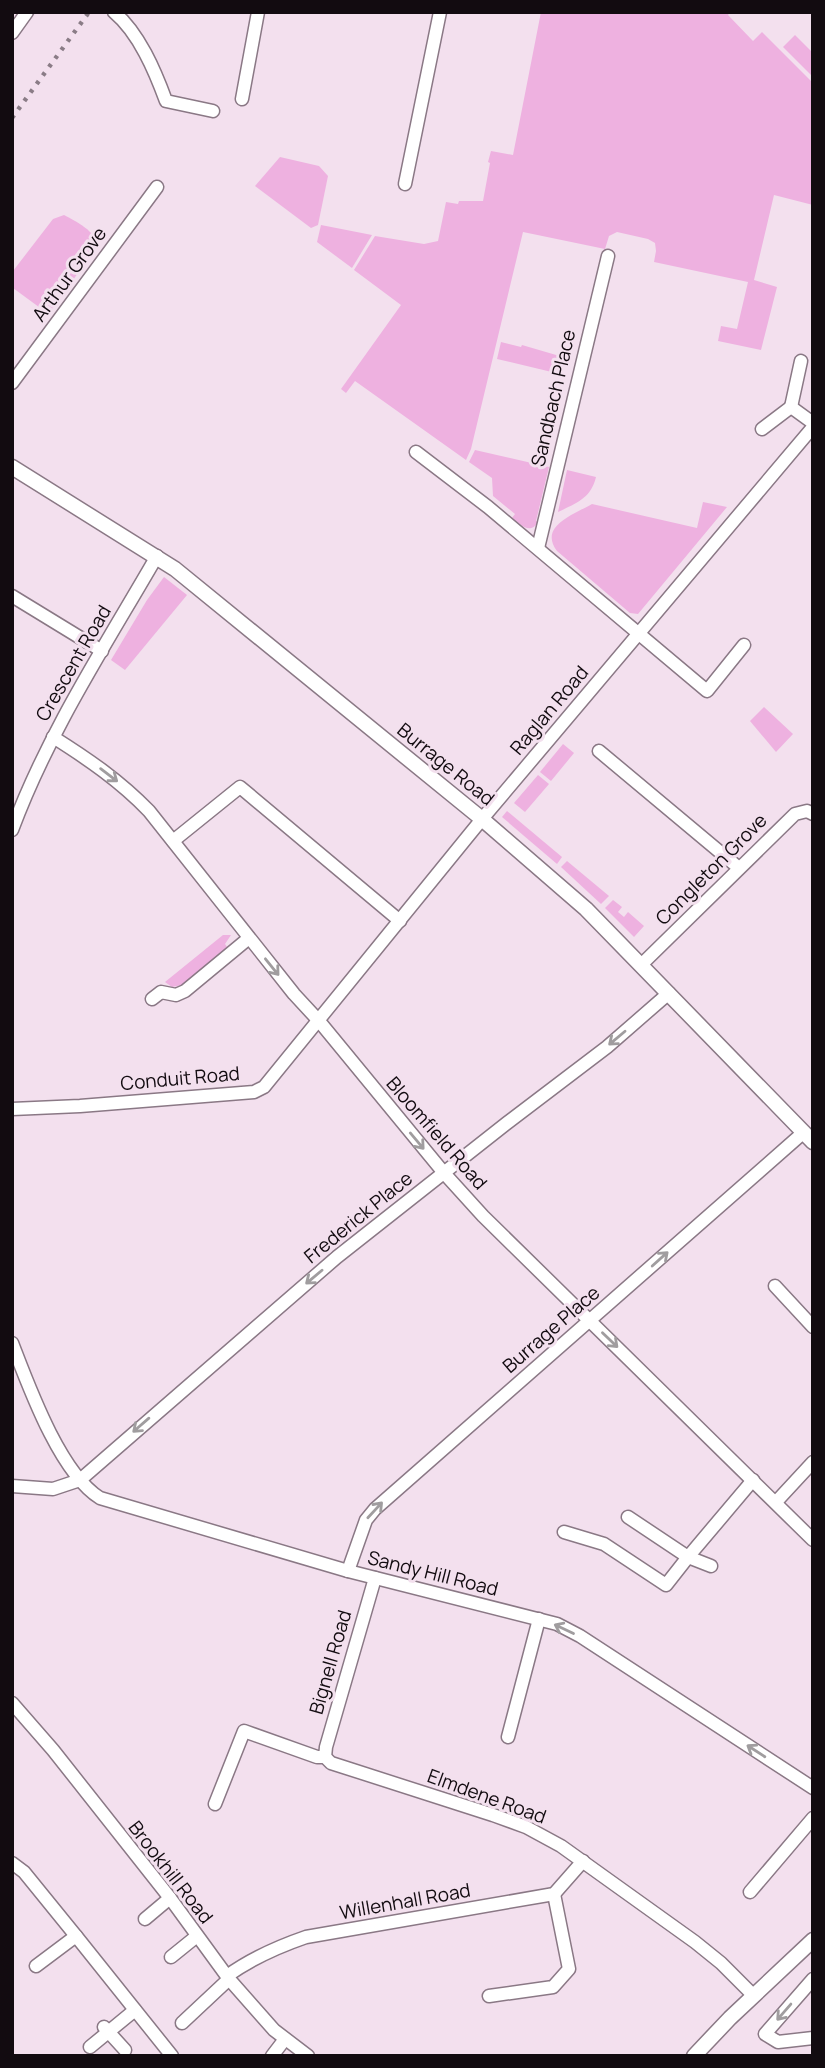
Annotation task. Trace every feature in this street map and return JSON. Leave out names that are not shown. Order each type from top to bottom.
[{"type":"street","points":[[13,29],[27,12]]},
{"type":"street","points":[[242,99],[258,12]]},
{"type":"street","points":[[405,184],[440,12]]},
{"type":"street","points":[[120,14],[145,52],[166,101],[214,111]]},
{"type":"street","name":"Arthur Grove","points":[[12,383],[156,187]]},
{"type":"street","name":"Sandbach Place","points":[[538,548],[608,256]]},
{"type":"street","points":[[762,429],[791,407],[801,360]]},
{"type":"street","points":[[791,407],[813,425]]},
{"type":"street","name":"Raglan Road","points":[[319,1021],[482,819],[813,425]]},
{"type":"street","points":[[416,452],[538,548],[707,691],[744,645]]},
{"type":"street","name":"Burrage Road","points":[[12,467],[157,556],[195,584],[482,819],[578,901],[808,1137]]},
{"type":"street","name":"Crescent Road","points":[[12,830],[25,794],[52,737],[157,556]]},
{"type":"street","points":[[12,596],[102,651]]},
{"type":"street","name":"Bloomfield Road","points":[[52,737],[85,757],[129,791],[173,841],[294,994],[483,1216],[813,1540]]},
{"type":"street","points":[[599,751],[739,869]]},
{"type":"street","points":[[173,841],[240,787],[400,921]]},
{"type":"street","name":"Congleton Grove","points":[[641,965],[795,814],[807,811],[813,814]]},
{"type":"street","points":[[152,999],[161,992],[176,995],[185,991],[249,938]]},
{"type":"street","name":"Frederick Place","points":[[79,1480],[337,1257],[607,1047],[669,993]]},
{"type":"street","name":"Conduit Road","points":[[12,1109],[254,1092],[273,1078],[319,1021]]},
{"type":"street","name":"Burrage Place","points":[[348,1571],[366,1520],[374,1509],[590,1320],[808,1137]]},
{"type":"street","points":[[775,1286],[813,1328]]},
{"type":"street","points":[[12,1343],[27,1383],[56,1443],[79,1480],[53,1489],[12,1486]]},
{"type":"street","points":[[776,1502],[813,1462]]},
{"type":"street","name":"Sandy Hill Road","points":[[79,1480],[100,1498],[348,1571],[556,1624],[580,1636],[813,1788]]},
{"type":"street","points":[[564,1532],[604,1544],[666,1585],[753,1480]]},
{"type":"street","points":[[628,1517],[688,1557],[711,1566]]},
{"type":"street","name":"Bignell Road","points":[[325,1756],[375,1578]]},
{"type":"street","points":[[508,1737],[539,1619]]},
{"type":"street","name":"Brookhill Road","points":[[12,1703],[170,1898],[228,1977],[285,2039],[308,2056]]},
{"type":"street","name":"Elmdene Road","points":[[215,1804],[244,1731],[317,1758],[325,1756],[331,1763],[526,1828],[561,1846],[695,1942],[754,1995]]},
{"type":"street","points":[[750,1892],[813,1818]]},
{"type":"street","points":[[489,1996],[553,1987],[569,1969],[554,1894],[583,1861]]},
{"type":"street","points":[[12,1863],[24,1872],[172,2056]]},
{"type":"street","name":"Willenhall Road","points":[[182,2023],[247,1961],[306,1937],[554,1894]]},
{"type":"street","points":[[145,1919],[170,1898]]},
{"type":"street","points":[[36,1966],[76,1936]]},
{"type":"street","points":[[172,1957],[197,1936]]},
{"type":"street","points":[[694,2056],[813,1940]]},
{"type":"street","points":[[813,1979],[765,2034],[778,2042],[813,2038]]},
{"type":"street","points":[[90,2047],[106,2029],[135,2010]]},
{"type":"street","points":[[106,2029],[125,2050]]},
{"type":"street","points":[[272,2056],[285,2039]]},
{"type":"shaded area","points":[[541,12],[730,12],[728,15],[753,41],[762,32],[813,83],[813,205],[774,195],[754,280],[777,287],[761,350],[718,341],[721,326],[737,329],[748,282],[654,262],[655,243],[617,232],[609,236],[605,249],[523,232],[471,449],[466,460],[355,381],[346,393],[341,389],[401,305],[354,270],[375,236],[424,244],[438,241],[446,202],[458,204],[459,201],[483,201],[491,151],[513,155]]},
{"type":"shaded area","points":[[795,35],[813,53],[813,77],[783,47]]},
{"type":"shaded area","points":[[280,157],[319,166],[328,176],[318,225],[311,228],[255,186]]},
{"type":"shaded area","points":[[64,215],[90,231],[98,245],[53,308],[43,310],[13,288],[13,271],[53,219]]},
{"type":"shaded area","points":[[321,225],[372,235],[352,268],[317,242]]},
{"type":"shaded area","points":[[501,342],[563,357],[560,374],[497,359]]},
{"type":"shaded area","points":[[475,450],[549,467],[535,526],[525,528],[512,518],[515,514],[493,496],[492,478],[469,462]]},
{"type":"shaded area","points":[[567,470],[596,477],[587,495],[558,512]]},
{"type":"shaded area","points":[[703,502],[727,507],[638,614],[630,613],[557,551],[552,542],[555,528],[561,522],[592,504],[697,528]]},
{"type":"shaded area","points":[[164,577],[187,595],[125,670],[111,660]]},
{"type":"shaded area","points":[[764,707],[793,734],[776,752],[750,721]]},
{"type":"shaded area","points":[[563,744],[574,753],[551,781],[540,772]]},
{"type":"shaded area","points":[[538,775],[549,784],[525,812],[514,803]]},
{"type":"shaded area","points":[[507,811],[562,857],[557,864],[502,817]]},
{"type":"shaded area","points":[[567,861],[609,896],[601,904],[561,867]]},
{"type":"shaded area","points":[[613,900],[622,907],[618,912],[624,917],[628,912],[644,926],[634,937],[605,908]]},
{"type":"shaded area","points":[[223,935],[231,935],[225,944],[227,947],[182,985],[172,987],[165,982]]},
{"type":"railway","points":[[12,118],[89,12]]}]
